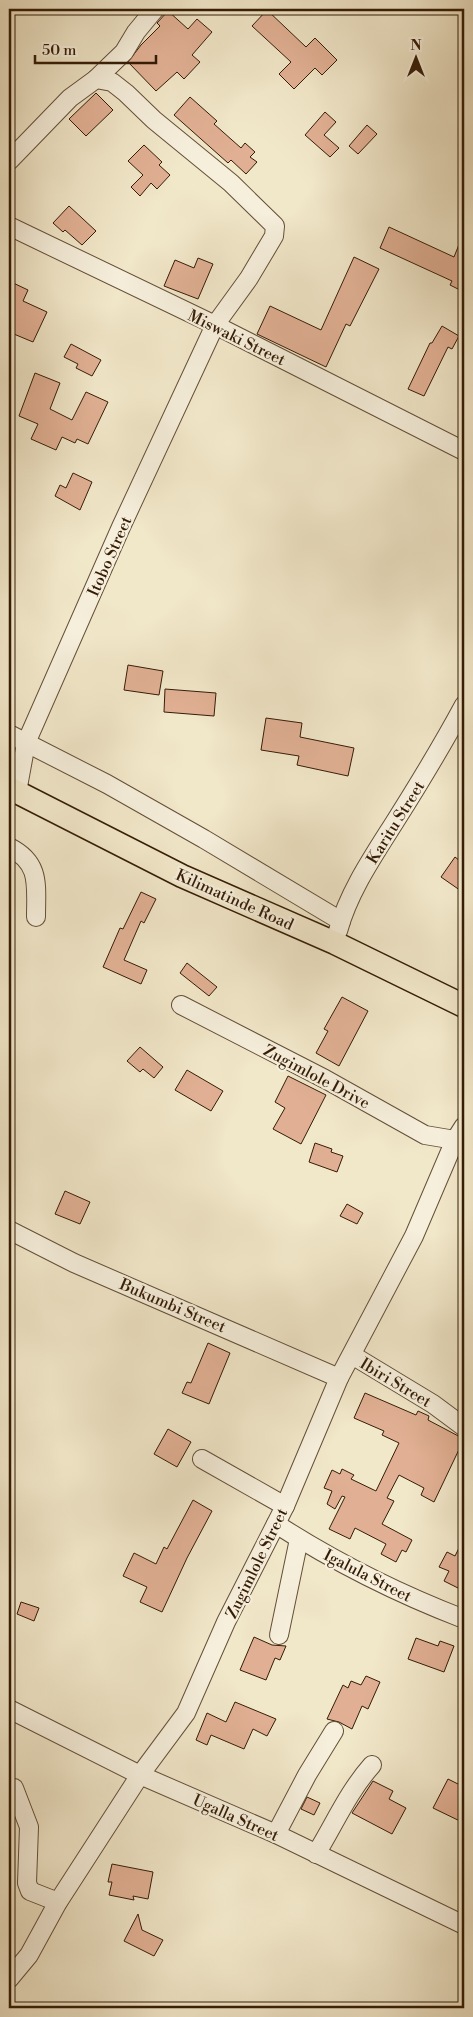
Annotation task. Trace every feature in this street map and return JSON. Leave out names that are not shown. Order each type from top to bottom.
[{"type":"main road","name":"Kilimatinde Road","points":[[13,790],[182,876],[335,944],[464,1006]]},
{"type":"street","points":[[9,162],[70,98],[96,79],[124,52],[136,32],[156,9]]},
{"type":"street","name":"Itobo Street","points":[[13,790],[26,743],[121,527],[215,325],[249,278],[274,236],[275,226],[237,189],[154,120],[112,82],[96,79]]},
{"type":"street","name":"Miswaki Street","points":[[9,226],[215,325],[464,450]]},
{"type":"street","name":"Karitu Street","points":[[335,944],[341,921],[364,872],[442,746],[464,705]]},
{"type":"street","points":[[9,734],[107,784],[204,839],[341,921]]},
{"type":"street","points":[[9,847],[22,853],[31,864],[36,881],[36,916]]},
{"type":"street","name":"Zugimlole Drive","points":[[181,1005],[325,1079],[425,1135],[455,1140]]},
{"type":"street","name":"Zugimlole Street","points":[[9,1978],[29,1955],[58,1902],[140,1775],[186,1713],[226,1622],[285,1506],[339,1378],[414,1236],[455,1140],[464,1126]]},
{"type":"street","name":"Bukumbi Street","points":[[9,1230],[74,1263],[339,1378]]},
{"type":"street","name":"Ibiri Street","points":[[352,1356],[433,1404],[464,1427]]},
{"type":"street","points":[[202,1459],[285,1506]]},
{"type":"street","name":"Igalula Street","points":[[276,1524],[321,1552],[421,1602],[464,1619]]},
{"type":"street","points":[[278,1635],[299,1539]]},
{"type":"street","name":"Ugalla Street","points":[[9,1708],[140,1775],[276,1834],[464,1925]]},
{"type":"street","points":[[276,1834],[307,1775],[334,1731]]},
{"type":"street","points":[[316,1854],[344,1803],[358,1781],[372,1765]]},
{"type":"street","points":[[14,1788],[29,1828],[26,1883],[30,1891],[58,1902]]},
{"type":"building","points":[[267,10],[306,47],[315,38],[337,60],[322,75],[315,68],[294,89],[279,74],[291,62],[252,26]]},
{"type":"building","points":[[168,11],[188,29],[197,19],[212,32],[192,55],[200,62],[184,79],[177,72],[156,91],[128,62],[141,45],[160,26],[157,23]]},
{"type":"building","points":[[96,93],[113,110],[86,136],[69,119]]},
{"type":"building","points":[[190,97],[217,121],[214,124],[241,148],[245,143],[255,152],[250,157],[257,162],[246,174],[231,160],[228,163],[174,115]]},
{"type":"building","points":[[325,112],[336,122],[324,135],[339,148],[330,157],[305,135]]},
{"type":"building","points":[[367,125],[377,134],[358,154],[349,146]]},
{"type":"building","points":[[144,145],[162,162],[159,165],[170,175],[157,189],[151,183],[140,196],[131,187],[143,175],[128,161]]},
{"type":"building","points":[[69,206],[96,231],[82,245],[65,230],[63,232],[53,223]]},
{"type":"building","points":[[389,227],[454,257],[464,232],[464,292],[450,285],[452,281],[380,248]]},
{"type":"building","points":[[354,257],[379,269],[350,326],[346,324],[326,367],[257,334],[270,306],[321,330]]},
{"type":"building","points":[[198,258],[213,264],[198,299],[164,286],[175,260],[194,268]]},
{"type":"building","points":[[9,281],[28,290],[23,301],[47,312],[33,342],[9,332]]},
{"type":"building","points":[[442,326],[459,336],[452,349],[448,347],[424,396],[408,389],[430,343],[432,343]]},
{"type":"building","points":[[71,344],[101,360],[92,376],[76,368],[78,364],[64,357]]},
{"type":"building","points":[[35,373],[60,383],[50,409],[72,420],[86,392],[108,402],[88,444],[77,439],[75,443],[62,437],[56,450],[31,439],[38,424],[19,416]]},
{"type":"building","points":[[73,473],[92,482],[80,510],[55,496],[60,485],[66,488]]},
{"type":"building","points":[[128,665],[163,671],[159,695],[124,690]]},
{"type":"building","points":[[165,689],[216,693],[214,716],[164,712]]},
{"type":"building","points":[[266,718],[302,723],[300,737],[354,748],[348,776],[297,765],[299,756],[261,750]]},
{"type":"building","points":[[455,857],[464,864],[464,893],[441,877]]},
{"type":"building","points":[[141,892],[156,899],[144,923],[141,921],[124,960],[147,970],[141,984],[103,967],[120,928],[123,929]]},
{"type":"building","points":[[187,963],[217,987],[209,996],[180,973]]},
{"type":"building","points":[[342,997],[368,1011],[339,1066],[316,1053],[328,1031],[324,1029]]},
{"type":"building","points":[[140,1047],[163,1067],[154,1078],[143,1069],[140,1072],[127,1061]]},
{"type":"building","points":[[187,1070],[223,1091],[211,1111],[175,1090]]},
{"type":"building","points":[[288,1076],[326,1095],[301,1144],[273,1129],[285,1108],[275,1102]]},
{"type":"building","points":[[315,1143],[332,1149],[331,1152],[343,1156],[337,1172],[309,1162]]},
{"type":"building","points":[[65,1191],[90,1202],[80,1224],[55,1214]]},
{"type":"building","points":[[347,1204],[363,1213],[357,1224],[340,1216]]},
{"type":"building","points":[[208,1343],[230,1353],[209,1404],[182,1393],[187,1382],[191,1383]]},
{"type":"building","points":[[365,1393],[416,1415],[418,1411],[429,1416],[428,1420],[464,1439],[434,1502],[421,1495],[424,1488],[399,1475],[387,1498],[394,1501],[382,1524],[412,1540],[406,1552],[402,1550],[396,1562],[381,1554],[386,1544],[355,1528],[350,1539],[329,1529],[345,1497],[342,1496],[335,1509],[327,1504],[332,1491],[324,1488],[332,1470],[340,1474],[342,1469],[354,1475],[351,1479],[376,1491],[399,1443],[382,1435],[384,1431],[354,1418]]},
{"type":"building","points":[[168,1429],[191,1442],[177,1467],[154,1454]]},
{"type":"building","points":[[193,1500],[212,1511],[187,1558],[162,1612],[140,1602],[147,1587],[123,1576],[134,1553],[156,1564],[164,1547],[167,1549]]},
{"type":"building","points":[[464,1538],[464,1591],[444,1581],[449,1571],[439,1567],[447,1552],[455,1556]]},
{"type":"building","points":[[21,1602],[39,1608],[34,1621],[17,1614]]},
{"type":"building","points":[[254,1637],[272,1645],[286,1646],[280,1660],[275,1658],[266,1680],[240,1670]]},
{"type":"building","points":[[416,1638],[438,1646],[440,1641],[454,1646],[444,1672],[408,1659]]},
{"type":"building","points":[[366,1676],[380,1682],[368,1709],[362,1706],[352,1729],[339,1722],[327,1719],[343,1685],[348,1688],[351,1681],[361,1685]]},
{"type":"building","points":[[235,1702],[276,1719],[267,1736],[253,1729],[244,1749],[211,1735],[207,1745],[196,1740],[207,1713],[226,1722]]},
{"type":"building","points":[[448,1779],[464,1787],[464,1823],[433,1808]]},
{"type":"building","points":[[373,1781],[393,1791],[389,1799],[406,1808],[392,1834],[352,1813]]},
{"type":"building","points":[[307,1797],[320,1803],[314,1815],[301,1809]]},
{"type":"building","points":[[112,1864],[153,1872],[148,1899],[133,1896],[134,1900],[109,1895],[112,1882],[108,1882]]},
{"type":"building","points":[[138,1914],[142,1930],[163,1940],[154,1956],[124,1941]]}]
